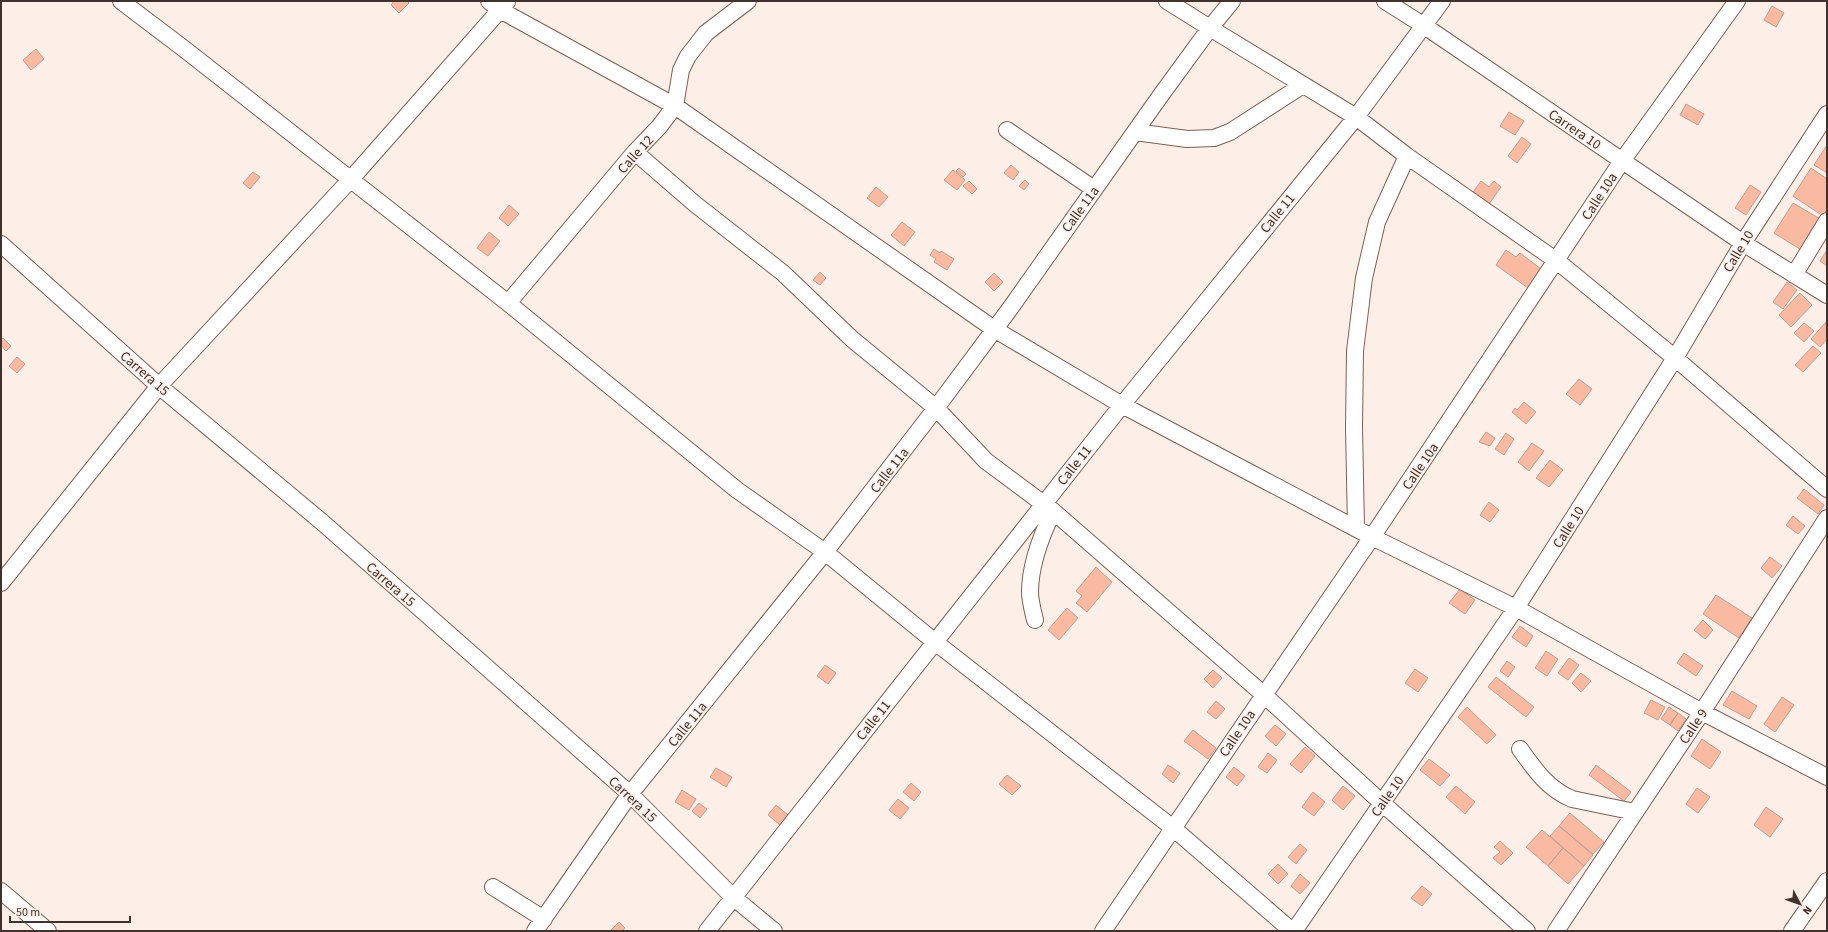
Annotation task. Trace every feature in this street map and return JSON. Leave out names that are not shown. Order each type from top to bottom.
[{"type":"street","points":[[121,1],[351,179],[737,490],[825,552],[935,642],[1173,828],[1293,931]]},
{"type":"street","name":"Calle 12","points":[[508,304],[636,152],[660,127],[675,106],[681,70],[688,56],[706,33],[748,1]]},
{"type":"street","points":[[1167,1],[1356,117],[1408,156],[1557,261],[1675,358],[1827,489]]},
{"type":"street","name":"Calle 11a","points":[[539,925],[630,794],[825,552],[936,408],[1210,28],[1232,1]]},
{"type":"street","name":"Carrera 10","points":[[1385,1],[1423,25],[1743,243],[1827,295]]},
{"type":"street","name":"Calle 11","points":[[707,931],[935,642],[1049,507],[1122,405],[1356,117],[1442,1]]},
{"type":"street","name":"Calle 10a","points":[[1103,931],[1372,536],[1557,261],[1622,161],[1737,1]]},
{"type":"street","points":[[1,583],[158,386],[351,179],[499,4],[675,106],[994,329],[1122,405],[1356,528],[1516,608],[1702,712],[1827,777]]},
{"type":"street","points":[[1135,132],[1187,139],[1214,138],[1230,132],[1303,85]]},
{"type":"street","name":"Calle 10","points":[[1293,931],[1516,608],[1675,358],[1743,243],[1827,114]]},
{"type":"street","points":[[1007,130],[1094,189]]},
{"type":"street","points":[[636,152],[695,204],[783,273],[852,339],[936,408],[986,461],[1049,507],[1263,694],[1382,803],[1527,931]]},
{"type":"street","points":[[1356,528],[1354,427],[1355,351],[1364,278],[1377,222],[1408,156]]},
{"type":"street","points":[[1794,275],[1827,221]]},
{"type":"street","name":"Carrera 15","points":[[1,244],[158,386],[322,522],[349,548],[630,794],[733,897],[774,931]]},
{"type":"street","points":[[1035,620],[1030,594],[1031,577],[1049,507]]},
{"type":"street","name":"Calle 9","points":[[1556,931],[1702,712],[1827,518]]},
{"type":"street","points":[[1520,750],[1550,787],[1562,795],[1572,799],[1635,812]]},
{"type":"street","points":[[1792,931],[1827,881]]},
{"type":"street","points":[[492,887],[539,925]]},
{"type":"street","points":[[1,891],[48,931]]},
{"type":"building","points":[[394,1],[407,1],[409,3],[399,13],[391,5]]},
{"type":"building","points":[[1772,6],[1784,13],[1776,27],[1764,20]]},
{"type":"building","points":[[36,49],[44,59],[31,70],[23,60]]},
{"type":"building","points":[[1686,104],[1704,114],[1698,125],[1680,115]]},
{"type":"building","points":[[1509,112],[1524,121],[1515,135],[1500,126]]},
{"type":"building","points":[[1522,137],[1531,144],[1517,163],[1508,156]]},
{"type":"building","points":[[1827,145],[1827,173],[1814,165]]},
{"type":"building","points":[[1011,165],[1019,172],[1013,180],[1004,173]]},
{"type":"building","points":[[959,168],[966,174],[963,177],[956,171]]},
{"type":"building","points":[[1811,168],[1827,179],[1827,210],[1823,216],[1793,196]]},
{"type":"building","points":[[953,170],[965,180],[957,190],[944,180]]},
{"type":"building","points":[[253,172],[260,177],[250,189],[243,183]]},
{"type":"building","points":[[1025,180],[1029,184],[1024,190],[1019,186]]},
{"type":"building","points":[[969,181],[977,189],[972,194],[963,186]]},
{"type":"building","points":[[1481,181],[1489,187],[1494,181],[1501,187],[1489,204],[1473,192]]},
{"type":"building","points":[[1750,185],[1761,192],[1746,215],[1735,208]]},
{"type":"building","points":[[876,187],[888,197],[879,207],[867,198]]},
{"type":"building","points":[[1793,203],[1822,220],[1803,251],[1774,233]]},
{"type":"building","points":[[509,205],[519,214],[508,226],[499,218]]},
{"type":"building","points":[[902,222],[915,232],[904,246],[891,235]]},
{"type":"building","points":[[489,232],[500,241],[488,256],[477,248]]},
{"type":"building","points":[[934,249],[940,253],[941,251],[954,259],[947,270],[934,262],[936,259],[930,255]]},
{"type":"building","points":[[1506,250],[1516,257],[1520,253],[1541,269],[1528,288],[1496,265]]},
{"type":"building","points":[[1827,250],[1827,266],[1820,261]]},
{"type":"building","points":[[820,272],[826,278],[820,285],[813,280]]},
{"type":"building","points":[[994,273],[1003,282],[994,291],[985,282]]},
{"type":"building","points":[[1787,282],[1797,290],[1783,309],[1773,302]]},
{"type":"building","points":[[1800,293],[1812,305],[1791,327],[1779,315]]},
{"type":"building","points":[[1826,322],[1827,339],[1820,347],[1811,339]]},
{"type":"building","points":[[1804,323],[1814,331],[1804,342],[1794,333]]},
{"type":"building","points":[[3,338],[11,346],[6,351],[1,345],[1,340]]},
{"type":"building","points":[[1813,346],[1821,353],[1803,372],[1795,365]]},
{"type":"building","points":[[17,357],[25,364],[17,373],[9,366]]},
{"type":"building","points":[[1579,379],[1592,389],[1580,405],[1566,394]]},
{"type":"building","points":[[1524,402],[1536,412],[1526,424],[1512,412],[1515,408],[1517,410]]},
{"type":"building","points":[[1486,432],[1495,438],[1490,446],[1479,442]]},
{"type":"building","points":[[1506,433],[1514,439],[1504,455],[1495,449]]},
{"type":"building","points":[[1532,443],[1544,451],[1529,471],[1518,462]]},
{"type":"building","points":[[1550,460],[1563,470],[1549,487],[1536,478]]},
{"type":"building","points":[[1804,489],[1824,505],[1818,514],[1797,498]]},
{"type":"building","points":[[1489,502],[1499,510],[1490,522],[1480,515]]},
{"type":"building","points":[[1793,516],[1805,526],[1798,534],[1786,525]]},
{"type":"building","points":[[1770,557],[1782,566],[1772,578],[1761,568]]},
{"type":"building","points":[[1096,567],[1112,582],[1087,612],[1076,603],[1082,596],[1076,591]]},
{"type":"building","points":[[1460,589],[1475,600],[1465,614],[1449,603]]},
{"type":"building","points":[[1716,595],[1752,618],[1739,638],[1703,614]]},
{"type":"building","points":[[1067,608],[1078,618],[1059,640],[1048,630]]},
{"type":"building","points":[[1703,620],[1713,630],[1705,639],[1694,630]]},
{"type":"building","points":[[1520,626],[1533,636],[1526,647],[1512,637]]},
{"type":"building","points":[[1546,651],[1558,659],[1547,676],[1535,668]]},
{"type":"building","points":[[1684,653],[1703,666],[1696,676],[1677,663]]},
{"type":"building","points":[[1569,658],[1579,665],[1568,680],[1558,673]]},
{"type":"building","points":[[1507,661],[1515,667],[1508,677],[1500,671]]},
{"type":"building","points":[[825,665],[836,673],[828,684],[817,676]]},
{"type":"building","points":[[1415,669],[1428,678],[1418,692],[1405,683]]},
{"type":"building","points":[[1213,670],[1222,678],[1213,688],[1204,679]]},
{"type":"building","points":[[1581,673],[1591,681],[1581,692],[1572,683]]},
{"type":"building","points":[[1496,677],[1534,707],[1526,717],[1488,687]]},
{"type":"building","points":[[1732,691],[1757,706],[1749,719],[1723,705]]},
{"type":"building","points":[[1782,697],[1794,705],[1775,732],[1764,724]]},
{"type":"building","points":[[1651,700],[1665,707],[1658,720],[1644,713]]},
{"type":"building","points":[[1216,701],[1225,709],[1216,719],[1207,712]]},
{"type":"building","points":[[1467,707],[1496,735],[1487,744],[1458,717]]},
{"type":"building","points":[[1669,707],[1678,713],[1670,725],[1661,719]]},
{"type":"building","points":[[1678,713],[1686,719],[1678,731],[1670,725]]},
{"type":"building","points":[[1275,725],[1286,734],[1276,746],[1265,736]]},
{"type":"building","points":[[1193,730],[1216,748],[1208,759],[1184,741]]},
{"type":"building","points":[[1702,739],[1721,752],[1710,769],[1691,756]]},
{"type":"building","points":[[1305,747],[1315,756],[1301,773],[1290,764]]},
{"type":"building","points":[[1268,753],[1277,760],[1267,773],[1258,767]]},
{"type":"building","points":[[1429,759],[1450,775],[1440,786],[1420,770]]},
{"type":"building","points":[[1168,765],[1180,773],[1173,783],[1162,774]]},
{"type":"building","points":[[1596,765],[1631,792],[1624,801],[1589,775]]},
{"type":"building","points":[[1234,767],[1245,776],[1237,786],[1226,777]]},
{"type":"building","points":[[716,768],[732,777],[726,787],[710,777]]},
{"type":"building","points":[[1007,775],[1021,786],[1012,795],[999,784]]},
{"type":"building","points":[[911,783],[921,792],[914,801],[903,792]]},
{"type":"building","points":[[1343,786],[1355,796],[1343,810],[1332,800]]},
{"type":"building","points":[[1456,786],[1475,802],[1465,814],[1446,797]]},
{"type":"building","points":[[1697,788],[1710,797],[1698,813],[1686,804]]},
{"type":"building","points":[[682,790],[696,799],[689,810],[675,802]]},
{"type":"building","points":[[1313,792],[1325,802],[1314,816],[1302,807]]},
{"type":"building","points":[[898,799],[909,808],[900,819],[889,810]]},
{"type":"building","points":[[699,803],[707,809],[700,818],[692,811]]},
{"type":"building","points":[[776,805],[788,815],[780,825],[768,815]]},
{"type":"building","points":[[1766,807],[1783,819],[1770,837],[1754,825]]},
{"type":"building","points":[[1570,813],[1604,842],[1593,854],[1559,826]]},
{"type":"building","points":[[1559,826],[1593,855],[1584,866],[1550,836]]},
{"type":"building","points":[[1542,830],[1563,848],[1548,866],[1526,847]]},
{"type":"building","points":[[1500,841],[1513,853],[1501,865],[1493,858],[1500,852],[1494,847]]},
{"type":"building","points":[[1300,844],[1307,850],[1296,864],[1288,857]]},
{"type":"building","points":[[1563,848],[1584,866],[1568,884],[1548,866]]},
{"type":"building","points":[[1278,864],[1288,874],[1278,884],[1268,874]]},
{"type":"building","points":[[1300,874],[1310,883],[1300,894],[1291,886]]},
{"type":"building","points":[[1422,886],[1432,894],[1422,906],[1411,898]]},
{"type":"building","points":[[619,922],[625,928],[622,931],[610,931]]}]
